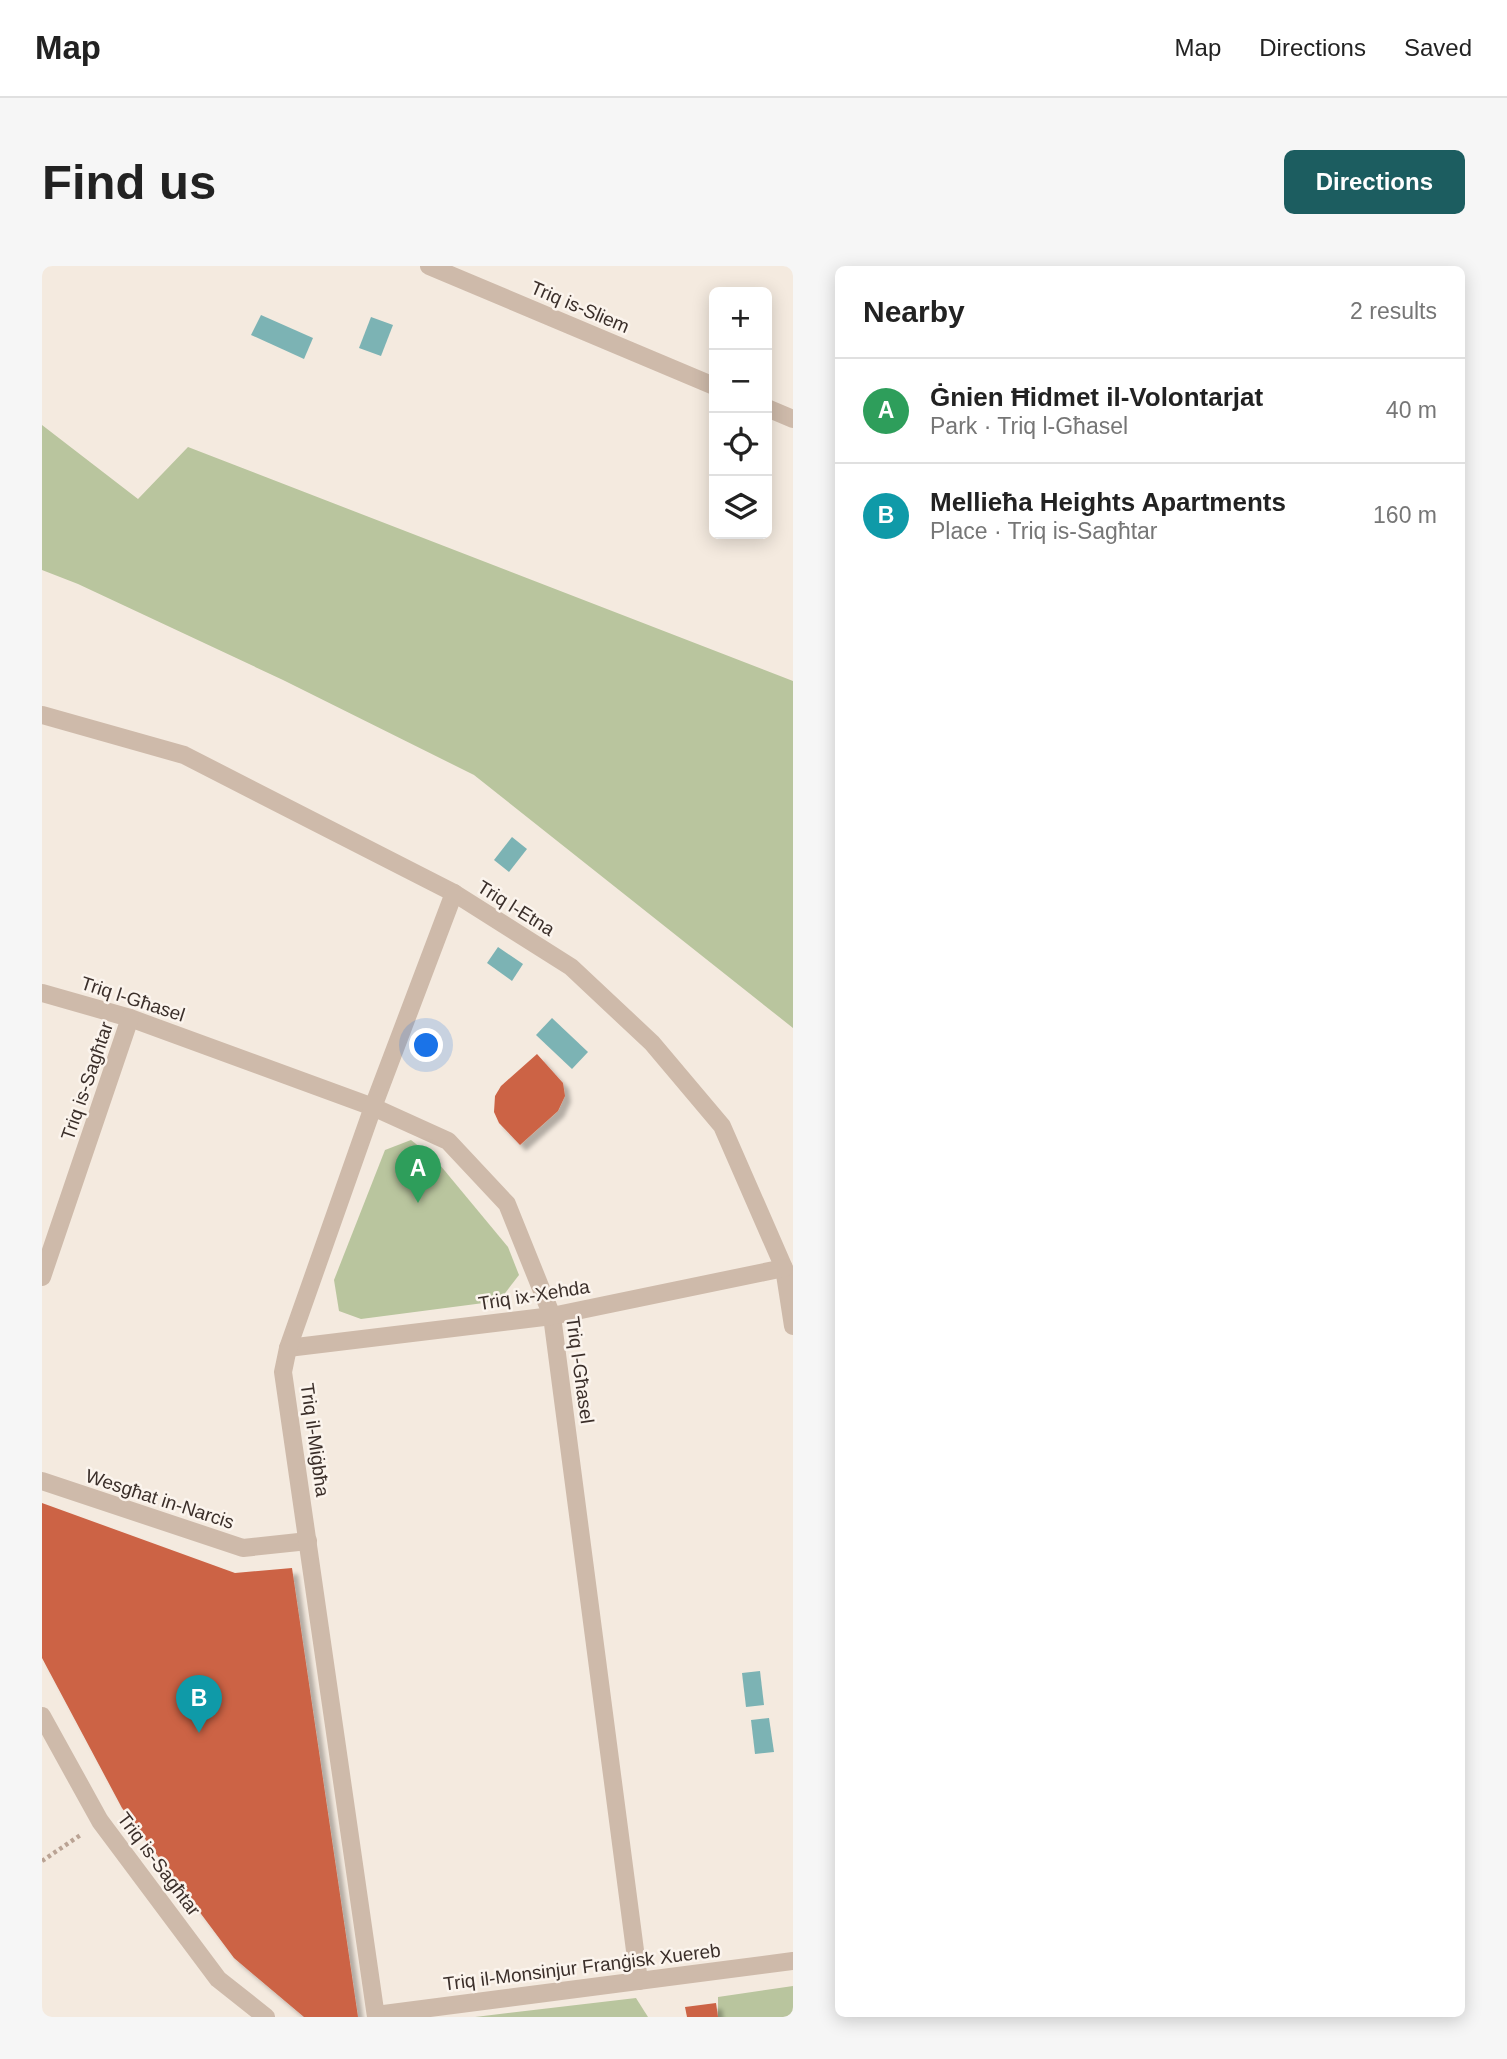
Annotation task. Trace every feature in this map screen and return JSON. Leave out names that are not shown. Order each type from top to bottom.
[{"type":"street","name":"Triq is-Sliem","points":[[429,266],[709,384]]},
{"type":"street","points":[[772,410],[793,419]]},
{"type":"street","name":"Triq l-Etna","points":[[42,715],[184,755],[454,893],[571,967],[652,1043],[722,1126],[784,1268],[793,1326]]},
{"type":"street","name":"Triq il-Miġbħa","points":[[376,2016],[283,1372],[288,1348],[373,1107],[454,893]]},
{"type":"street","name":"Triq l-Għasel","points":[[42,993],[131,1018],[373,1107],[448,1141],[507,1204],[552,1315],[639,1981]]},
{"type":"street","name":"Triq is-Sagħtar","points":[[42,1277],[131,1018]]},
{"type":"street","name":"Triq ix-Xehda","points":[[288,1348],[552,1315],[784,1268]]},
{"type":"street","name":"Wesgħat in-Narcis","points":[[42,1481],[243,1548],[308,1541]]},
{"type":"street","name":"Triq is-Sagħtar","points":[[42,1716],[100,1821],[218,1979],[266,2017]]},
{"type":"street","name":"Triq il-Monsinjur Franġisk Xuereb","points":[[376,2016],[793,1961]]},
{"type":"path","points":[[42,1861],[100,1821]]},
{"type":"green space","points":[[42,425],[138,499],[188,447],[793,681],[793,1028],[474,775],[283,680],[78,584],[42,570]]},
{"type":"green space","points":[[411,1140],[435,1159],[508,1247],[519,1275],[499,1301],[361,1319],[339,1311],[334,1280],[385,1150]]},
{"type":"green space","points":[[793,1986],[793,2017],[718,2017],[718,1997]]},
{"type":"green space","points":[[636,1998],[648,2017],[475,2017]]},
{"type":"water","points":[[261,315],[313,338],[304,359],[251,335]]},
{"type":"water","points":[[371,317],[393,325],[381,356],[359,348]]},
{"type":"water","points":[[512,837],[527,849],[509,872],[494,860]]},
{"type":"water","points":[[498,947],[523,964],[512,981],[487,963]]},
{"type":"water","points":[[552,1018],[588,1052],[572,1069],[536,1035]]},
{"type":"water","points":[[760,1671],[764,1705],[746,1707],[742,1673]]},
{"type":"water","points":[[769,1718],[774,1752],[755,1754],[751,1720]]},
{"type":"building","points":[[537,1054],[563,1083],[565,1096],[558,1111],[520,1145],[499,1123],[494,1112],[495,1096],[501,1086]]},
{"type":"building","points":[[42,1503],[235,1573],[292,1568],[358,2017],[304,2017],[234,1958],[122,1808],[42,1658]]},
{"type":"building","points":[[716,2003],[718,2017],[687,2017],[685,2007]]},
{"type":"place","name":"Ġnien Ħidmet il-Volontarjat","points":[[418,1203]]},
{"type":"place","name":"Mellieħa Heights Apartments","points":[[199,1733]]}]
